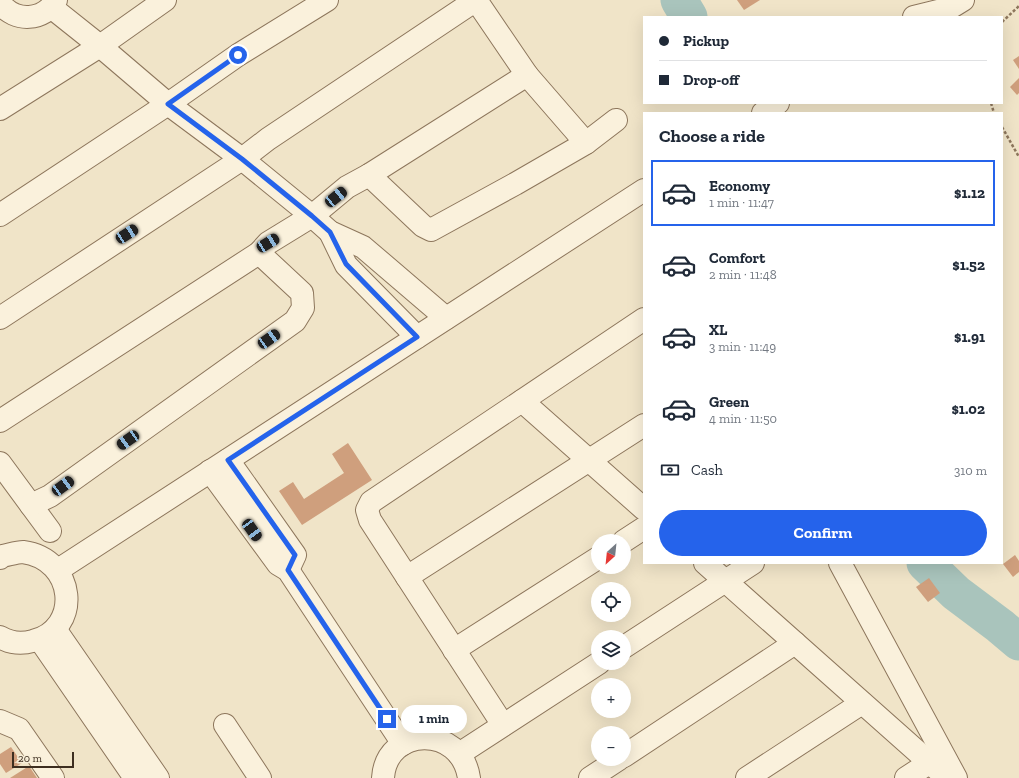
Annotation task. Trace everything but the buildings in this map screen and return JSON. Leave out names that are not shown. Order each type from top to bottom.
[{"type":"street","points":[[0,109],[100,46],[165,0]]},
{"type":"street","points":[[0,215],[168,104],[238,55],[327,0]]},
{"type":"street","points":[[0,318],[242,159],[268,139],[476,0],[527,75],[586,143]]},
{"type":"street","points":[[918,11],[950,8],[963,0]]},
{"type":"street","points":[[0,3],[8,12],[27,18],[40,15],[54,3],[100,46],[168,104],[242,159],[330,232],[363,247],[446,318]]},
{"type":"street","points":[[0,421],[259,253],[268,243],[312,216],[347,187],[369,175],[527,75]]},
{"type":"street","points":[[764,112],[776,104]]},
{"type":"street","points":[[369,175],[424,226],[431,230],[586,143],[616,120]]},
{"type":"street","points":[[58,570],[643,191]]},
{"type":"street","points":[[330,232],[346,264],[417,337]]},
{"type":"street","points":[[31,505],[50,496],[295,321],[303,308],[302,293],[259,253]]},
{"type":"street","points":[[503,725],[370,520],[367,510],[370,502],[643,320]]},
{"type":"street","points":[[522,401],[643,508]]},
{"type":"street","points":[[407,577],[643,426]]},
{"type":"street","points":[[0,463],[50,531]]},
{"type":"street","points":[[219,466],[295,555],[288,570],[404,744]]},
{"type":"street","points":[[631,536],[643,529]]},
{"type":"street","points":[[0,558],[2,556],[22,552],[42,557],[58,570],[65,584],[67,600],[63,616],[47,634],[27,643],[14,643],[0,637]]},
{"type":"street","points":[[454,650],[591,562]]},
{"type":"street","points":[[706,564],[947,778]]},
{"type":"street","points":[[631,642],[751,564]]},
{"type":"street","points":[[841,564],[956,778]]},
{"type":"street","points":[[47,634],[135,778]]},
{"type":"street","points":[[47,634],[158,778]]},
{"type":"street","points":[[631,751],[795,643]]},
{"type":"street","points":[[459,754],[591,668]]},
{"type":"street","points":[[748,778],[862,703]]},
{"type":"street","points":[[0,721],[19,729],[53,778]]},
{"type":"street","points":[[225,725],[260,778]]},
{"type":"street","points":[[383,778],[383,772],[387,761],[394,751],[414,739],[426,738],[438,740],[450,745],[466,764],[469,778]]},
{"type":"street","points":[[906,778],[929,763]]},
{"type":"street","points":[[590,778],[608,766]]},
{"type":"path","points":[[1003,21],[1019,6]]},
{"type":"path","points":[[1003,129],[1019,157]]},
{"type":"waterway","points":[[679,0],[688,16]]},
{"type":"waterway","points":[[926,564],[956,593],[1019,642]]},
{"type":"route","points":[[238,55],[168,104],[242,159],[330,232],[346,264],[417,337],[228,460],[295,555],[288,570],[387,719]]}]
